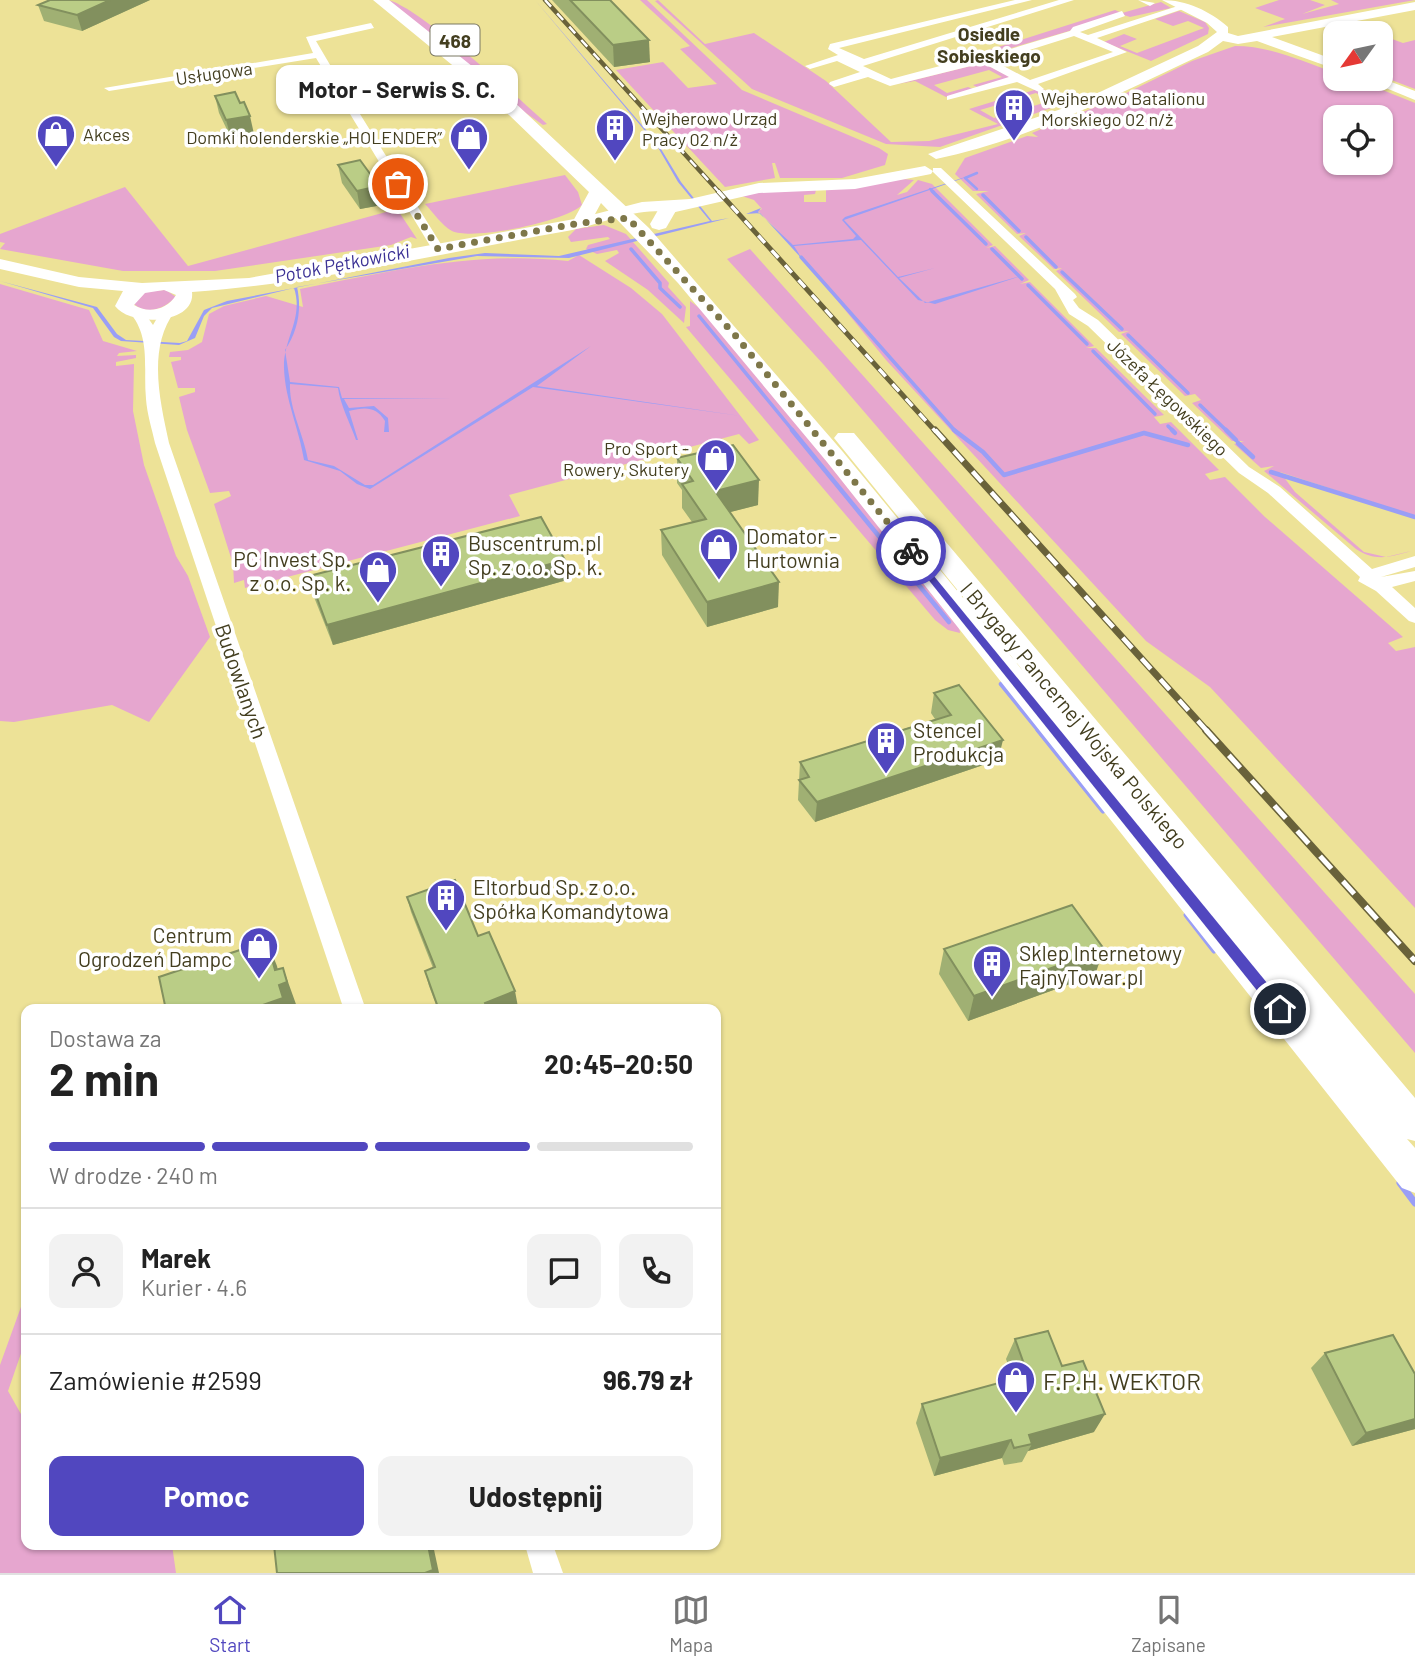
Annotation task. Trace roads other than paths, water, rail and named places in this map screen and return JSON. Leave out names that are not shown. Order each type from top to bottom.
[{"type":"main road","name":"I Brygady Pancernej Wojska Polskiego","points":[[380,0],[474,74],[598,190],[643,211],[770,347],[1415,1125]]},
{"type":"main road","name":"468","points":[[401,0],[535,106]]},
{"type":"main road","points":[[1168,0],[1246,35],[1321,59]]},
{"type":"main road","points":[[1203,49],[1222,33],[1246,35],[1290,30],[1415,6]]},
{"type":"main road","points":[[1188,8],[1212,20],[1222,33]]},
{"type":"main road","points":[[1290,30],[1284,38],[1294,49]]},
{"type":"main road","points":[[79,282],[122,298],[127,309],[138,314],[176,300],[249,283],[759,188],[839,186],[937,164],[970,147],[1075,108],[1203,49],[1246,35],[1321,59]]},
{"type":"main road","points":[[1393,88],[1415,96]]},
{"type":"main road","points":[[877,179],[912,157],[911,166],[937,164]]},
{"type":"main road","points":[[581,223],[598,190]]},
{"type":"main road","points":[[643,211],[688,203]]},
{"type":"main road","name":"I Brygady Pancernej Wojska Polskiego","points":[[643,211],[743,344],[1415,1176]]},
{"type":"main road","points":[[0,264],[79,282],[143,288],[164,285],[176,300]]},
{"type":"main road","points":[[124,302],[131,293],[143,288]]},
{"type":"street","points":[[1027,0],[921,25],[922,34],[845,55],[863,63],[1069,0]]},
{"type":"street","points":[[1088,38],[1188,8]]},
{"type":"street","points":[[810,66],[838,58],[890,83],[970,61],[986,60],[1074,33],[1076,29],[1122,14]]},
{"type":"street","points":[[371,26],[310,38],[438,249]]},
{"type":"street","points":[[951,98],[1027,82],[1122,52],[1074,33]]},
{"type":"street","points":[[1017,92],[1039,67],[1107,46]]},
{"type":"street","name":"Usługowa","points":[[109,88],[319,55]]},
{"type":"street","points":[[986,60],[1027,82]]},
{"type":"street","points":[[821,75],[853,65]]},
{"type":"street","points":[[834,84],[869,73]]},
{"type":"street","points":[[344,95],[458,85],[474,74]]},
{"type":"street","name":"Józefa Łęgowskiego","points":[[937,164],[1060,291],[1067,304],[1093,323],[1244,470],[1262,495],[1415,617]]},
{"type":"street","name":"Budowlanych","points":[[152,347],[162,319],[176,300]]},
{"type":"street","name":"Budowlanych","points":[[138,314],[145,321],[152,347],[153,401],[166,457],[353,1004]]},
{"type":"street","points":[[1372,582],[1415,561]]},
{"type":"street","points":[[1372,582],[1415,576]]},
{"type":"street","name":"Józefa Łęgowskiego","points":[[1372,582],[1415,625]]},
{"type":"street","points":[[541,1550],[548,1573]]},
{"type":"water","points":[[535,0],[658,144],[681,182],[712,221],[729,218],[569,258],[477,256],[318,283],[485,253],[559,256],[710,221],[678,182],[656,144]]},
{"type":"water","points":[[978,173],[844,220],[898,277],[935,268],[899,278],[923,301],[918,300],[861,240],[794,246],[803,260],[766,219],[793,245],[853,239],[856,236],[842,220],[845,217]]},
{"type":"water","points":[[1021,276],[935,304],[928,302]]},
{"type":"water","points":[[0,281],[97,307],[117,334],[126,340],[180,343],[187,341],[204,310],[227,301],[294,288],[212,308],[204,316],[195,338],[179,345],[121,341],[114,337],[93,308]]},
{"type":"water","points":[[297,287],[298,320],[287,347],[297,309],[294,288]]},
{"type":"water","points":[[591,346],[537,386],[741,416],[533,387],[370,489],[357,484],[340,471],[304,460],[287,391],[285,353],[290,382],[339,387],[342,398],[451,399],[344,399],[349,408],[374,406],[388,418],[389,432],[384,432],[385,421],[374,410],[365,408],[349,411],[356,440],[338,388],[290,384],[292,403],[308,460],[334,466],[365,485],[373,485]]},
{"type":"waterway","points":[[977,173],[965,178],[977,189]]},
{"type":"waterway","points":[[930,189],[934,192]]},
{"type":"waterway","points":[[932,191],[986,244]]},
{"type":"waterway","points":[[983,195],[1019,231]]},
{"type":"waterway","points":[[1026,237],[1056,267]]},
{"type":"waterway","points":[[631,249],[660,283],[660,288],[680,307]]},
{"type":"waterway","points":[[992,249],[1022,279]]},
{"type":"waterway","points":[[801,257],[955,431]]},
{"type":"waterway","points":[[1062,272],[1122,329]]},
{"type":"waterway","points":[[1028,285],[1087,344]]},
{"type":"waterway","points":[[699,316],[794,432]]},
{"type":"waterway","points":[[1128,335],[1188,393]]},
{"type":"waterway","points":[[1093,351],[1155,414]]},
{"type":"waterway","points":[[1200,405],[1228,432]]},
{"type":"waterway","points":[[1168,426],[1175,433]]},
{"type":"waterway","points":[[792,430],[949,622]]},
{"type":"waterway","points":[[955,431],[983,452],[1004,475],[1144,433],[1188,445]]},
{"type":"waterway","points":[[1228,432],[1236,440]]},
{"type":"waterway","points":[[1238,443],[1253,457]]},
{"type":"waterway","points":[[1271,472],[1415,517]]},
{"type":"waterway","points":[[1001,684],[1039,731]]},
{"type":"waterway","points":[[1038,730],[1103,811]]},
{"type":"waterway","points":[[1186,915],[1214,951]]},
{"type":"waterway","points":[[1400,1183],[1415,1203]]},
{"type":"railway","points":[[545,0],[719,192]]},
{"type":"railway","points":[[718,191],[936,432]]},
{"type":"railway","points":[[935,430],[1207,731]]},
{"type":"railway","points":[[1206,730],[1415,961]]},
{"type":"place","name":"Wejherowo Batalionu Morskiego 02 n/ż","points":[[1014,142]]},
{"type":"place","name":"Wejherowo Urząd Pracy 02 n/ż","points":[[615,162]]},
{"type":"place","name":"Akces","points":[[56,168]]},
{"type":"place","name":"Domki holenderskie „HOLENDER”","points":[[469,171]]},
{"type":"place","name":"Motor - Serwis S. C.","points":[[398,184]]},
{"type":"place","name":"Pro Sport - Rowery, Skutery","points":[[716,492]]},
{"type":"place","name":"Domator - Hurtownia","points":[[719,581]]},
{"type":"place","name":"Buscentrum.pl Sp. z o.o. Sp. k.","points":[[441,588]]},
{"type":"place","name":"PC Invest Sp. z o.o. Sp. k.","points":[[378,604]]},
{"type":"place","name":"Stencel Produkcja","points":[[886,775]]},
{"type":"place","name":"Eltorbud Sp. z o.o. Spółka Komandytowa","points":[[446,932]]},
{"type":"place","name":"Centrum Ogrodzeń Dampc","points":[[259,980]]},
{"type":"place","name":"Sklep Internetowy FajnyTowar.pl","points":[[992,998]]},
{"type":"place","name":"F.P.H. WEKTOR","points":[[1016,1414]]},
{"type":"district","name":"Osiedle Sobieskiego","points":[[989,44]]},
{"type":"water label","name":"Potok Pętkowicki","points":[[342,263]]}]
